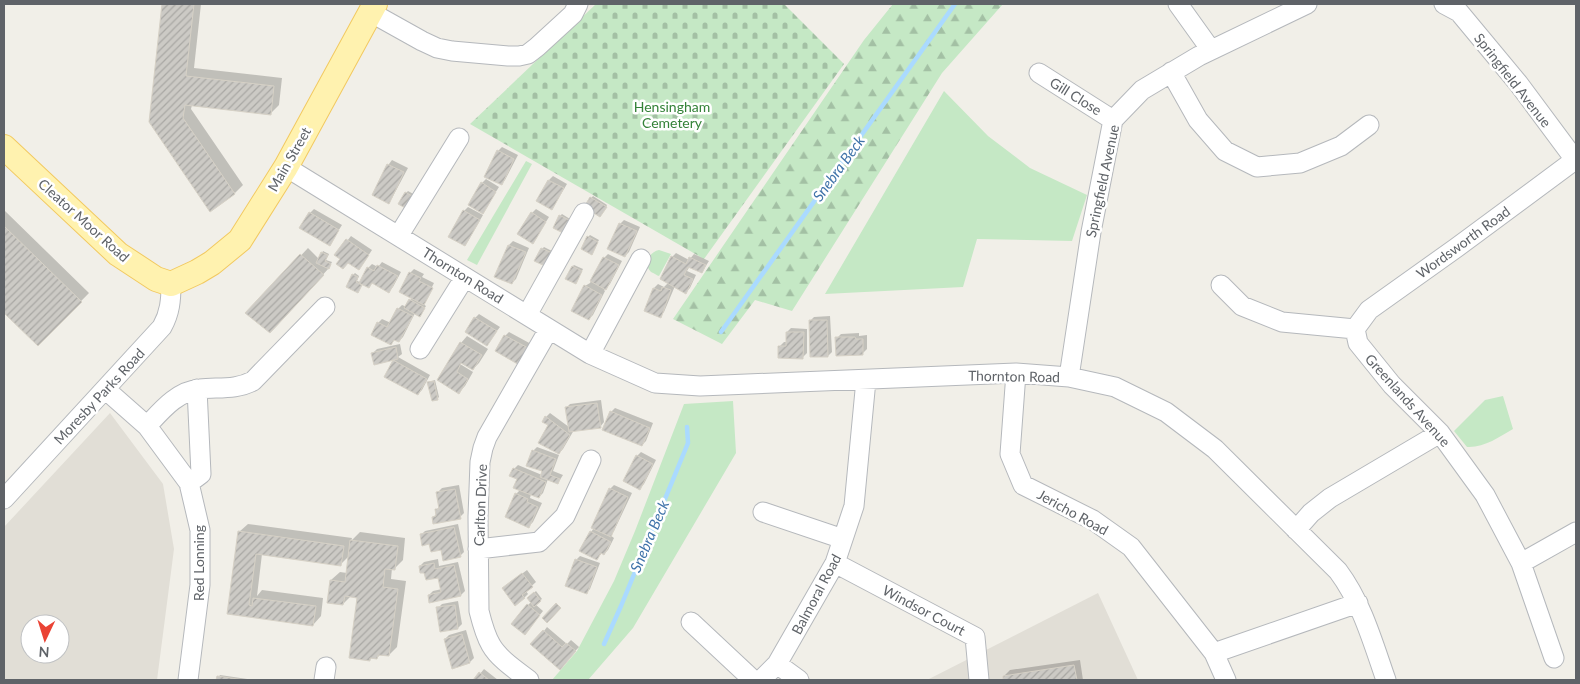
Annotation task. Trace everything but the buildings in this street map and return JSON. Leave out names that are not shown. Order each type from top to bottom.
[{"type":"main road","name":"Main Street","points":[[171,284],[212,263],[237,244],[286,167],[372,8]]},
{"type":"main road","name":"Cleator Moor Road","points":[[4,147],[118,254],[156,279],[171,284]]},
{"type":"street","points":[[372,8],[422,41],[437,48],[452,51],[519,56],[528,54],[537,47],[573,14],[578,4]]},
{"type":"street","points":[[1178,4],[1211,50]]},
{"type":"street","name":"Springfield Avenue","points":[[1069,377],[1091,232],[1113,120],[1142,90],[1171,72],[1211,50],[1307,4]]},
{"type":"street","name":"Springfield Avenue","points":[[1444,4],[1459,12],[1518,84],[1576,160]]},
{"type":"street","points":[[1171,72],[1198,120],[1225,151],[1257,167],[1300,163],[1341,146],[1369,125]]},
{"type":"street","name":"Gill Close","points":[[1039,73],[1113,120]]},
{"type":"street","points":[[399,235],[460,139]]},
{"type":"street","name":"Wordsworth Road","points":[[1355,329],[1368,310],[1576,160]]},
{"type":"street","name":"Thornton Road","points":[[286,167],[590,354],[655,383],[700,386],[1016,373],[1069,377],[1115,387],[1166,412],[1215,449],[1338,571],[1358,603],[1386,680]]},
{"type":"street","points":[[527,314],[584,213]]},
{"type":"street","points":[[590,354],[641,269]]},
{"type":"street","points":[[420,349],[465,277]]},
{"type":"street","name":"Moresby Parks Road","points":[[4,498],[162,328],[171,302],[171,284]]},
{"type":"street","points":[[1221,285],[1242,306],[1282,322],[1355,329]]},
{"type":"street","points":[[147,426],[169,403],[181,395],[197,389],[243,386],[253,381],[325,307]]},
{"type":"street","name":"Carlton Drive","points":[[529,680],[492,648],[486,636],[479,611],[479,484],[483,448],[487,437],[550,328]]},
{"type":"street","name":"Greenlands Avenue","points":[[1355,329],[1358,344],[1392,385],[1440,433],[1485,495],[1521,563],[1554,658]]},
{"type":"street","name":"Jericho Road","points":[[1016,373],[1010,454],[1023,485],[1093,520],[1131,547],[1214,652],[1226,680]]},
{"type":"street","name":"Balmoral Road","points":[[761,680],[777,664],[835,562],[854,506],[866,380]]},
{"type":"street","name":"Red Lonning","points":[[105,389],[147,426],[189,483],[200,530],[200,585],[188,680]]},
{"type":"street","points":[[189,483],[201,474],[197,389]]},
{"type":"street","points":[[1296,530],[1311,513],[1330,498],[1440,433]]},
{"type":"street","points":[[478,550],[539,542],[565,516],[591,460]]},
{"type":"street","points":[[763,512],[843,539]]},
{"type":"street","points":[[1521,563],[1576,532]]},
{"type":"street","name":"Windsor Court","points":[[835,562],[975,638],[979,680]]},
{"type":"street","points":[[1214,652],[1358,603]]},
{"type":"street","points":[[692,622],[753,680]]},
{"type":"street","points":[[777,664],[799,680]]},
{"type":"shaded area","points":[[110,413],[163,484],[174,549],[157,680],[4,680],[4,527]]},
{"type":"shaded area","points":[[1098,593],[1138,680],[927,680]]},
{"type":"green space","name":"Hensingham Cemetery","points":[[596,4],[784,4],[844,64],[704,259],[470,124]]},
{"type":"green space","points":[[893,4],[1003,4],[942,73],[792,311],[755,300],[722,344],[673,319],[864,40]]},
{"type":"green space","points":[[944,91],[988,136],[1030,168],[1087,195],[1072,241],[977,239],[963,287],[825,294]]},
{"type":"green space","points":[[526,161],[532,164],[477,265],[467,260]]},
{"type":"green space","points":[[659,250],[671,254],[659,276],[651,272],[647,262],[652,253]]},
{"type":"green space","points":[[1503,396],[1513,429],[1485,444],[1467,447],[1454,431],[1485,400]]},
{"type":"green space","points":[[733,401],[736,453],[633,628],[588,680],[552,680],[577,651],[614,581],[684,404]]},
{"type":"waterway","name":"Snebra Beck","points":[[721,332],[955,4]]},
{"type":"waterway","name":"Snebra Beck","points":[[604,644],[688,443],[687,427]]}]
